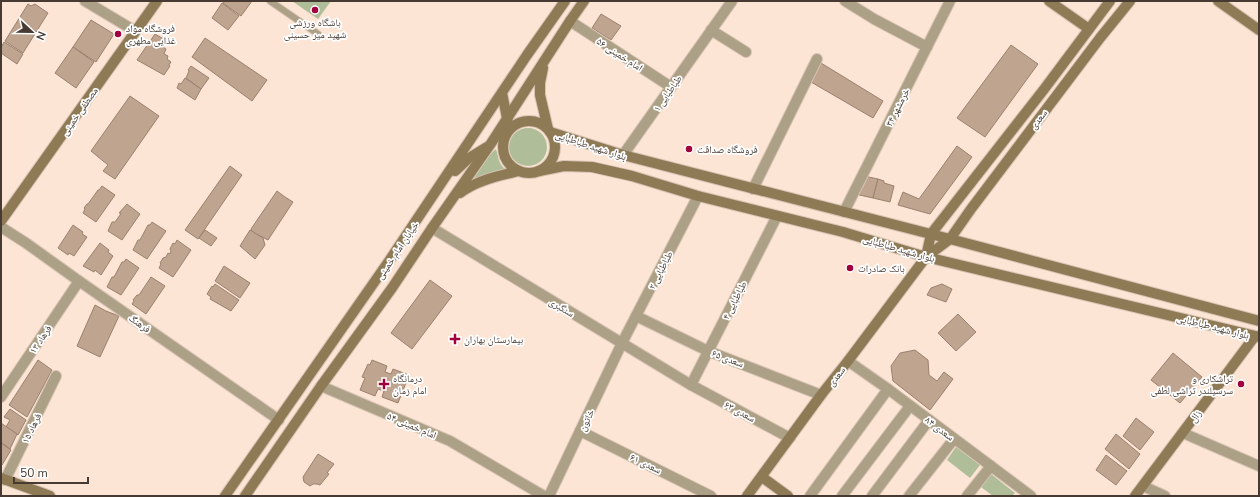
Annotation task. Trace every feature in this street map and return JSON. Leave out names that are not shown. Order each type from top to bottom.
[{"type":"main road","name":"مصطفی خمینی","points":[[1,221],[135,31],[158,1]]},
{"type":"main road","name":"خیابان امام خمینی","points":[[225,496],[445,180],[565,1]]},
{"type":"main road","name":"خیابان امام خمینی","points":[[245,496],[490,146],[584,1]]},
{"type":"main road","points":[[1049,1],[1089,29]]},
{"type":"main road","name":"سعدی","points":[[931,234],[1045,88],[1110,1]]},
{"type":"main road","name":"سعدی","points":[[747,496],[821,395],[926,257],[950,239],[976,202],[1100,38],[1130,1]]},
{"type":"main road","points":[[1218,1],[1259,30]]},
{"type":"main road","points":[[453,198],[467,187],[492,177],[519,171],[539,171],[546,166],[552,158],[555,150],[554,140],[549,130],[540,95],[540,83],[544,62]]},
{"type":"main road","points":[[502,93],[508,134],[503,146],[504,154],[512,167],[519,171]]},
{"type":"main road","points":[[445,180],[469,158],[508,134],[517,124],[529,121],[541,124],[549,130]]},
{"type":"main road","name":"بلوار شهید طباطبایی","points":[[549,130],[623,155],[931,234],[1259,321]]},
{"type":"main road","name":"بلوار شهید طباطبایی","points":[[539,171],[564,166],[592,167],[632,176],[698,196],[843,232],[926,257],[1257,337]]},
{"type":"main road","points":[[926,257],[931,234]]},
{"type":"main road","name":"زال","points":[[1135,496],[1257,337]]},
{"type":"main road","points":[[762,477],[788,496]]},
{"type":"main road","points":[[3,479],[50,496]]},
{"type":"street","points":[[86,1],[135,31]]},
{"type":"street","name":"طباطبایی ۱","points":[[623,155],[732,1]]},
{"type":"street","points":[[845,1],[874,19],[927,47]]},
{"type":"street","name":"خرمشهر ۳۴","points":[[844,212],[950,1]]},
{"type":"street","name":"امام خمینی ۵۶","points":[[570,21],[671,87]]},
{"type":"street","points":[[711,30],[746,52]]},
{"type":"street","points":[[754,189],[817,59]]},
{"type":"street","name":"طباطبایی ۲","points":[[622,343],[698,196]]},
{"type":"street","name":"طباطبایی ۴","points":[[691,385],[777,216]]},
{"type":"street","name":"فرهنگ","points":[[1,227],[279,420]]},
{"type":"street","name":"سنگبری","points":[[432,228],[691,385]]},
{"type":"street","name":"فرهاد ۱۳","points":[[1,397],[78,281]]},
{"type":"street","name":"سعدی ۶۵","points":[[636,316],[708,351],[821,395]]},
{"type":"street","name":"خاتون","points":[[549,496],[622,343]]},
{"type":"street","name":"سعدی ۸۴","points":[[848,361],[991,466],[1026,495]]},
{"type":"street","name":"فرهاد ۱۵","points":[[3,479],[56,376]]},
{"type":"street","name":"سعدی ۶۳","points":[[691,385],[790,438]]},
{"type":"street","name":"امام خمینی ۵۴","points":[[321,386],[450,441],[544,496]]},
{"type":"street","points":[[810,496],[888,389]]},
{"type":"street","points":[[842,496],[910,406]]},
{"type":"street","points":[[872,496],[929,420]]},
{"type":"street","name":"سعدی ۶۱","points":[[580,431],[711,496]]},
{"type":"street","points":[[1183,433],[1259,466]]},
{"type":"street","points":[[910,495],[954,439]]},
{"type":"street","points":[[967,496],[991,466]]},
{"type":"street","points":[[1143,486],[1165,496]]},
{"type":"lane","points":[[270,1],[318,34]]},
{"type":"green space","name":"باشگاه ورزشی شهید میر حسینی","points":[[292,1],[331,1],[318,19]]},
{"type":"green space","points":[[524,128],[532,128],[539,131],[544,136],[547,147],[544,158],[539,163],[532,166],[524,166],[517,163],[512,158],[509,151],[509,143],[512,136],[517,131]]},
{"type":"green space","points":[[496,149],[500,163],[506,170],[473,178],[480,164]]},
{"type":"green space","points":[[956,447],[980,465],[970,478],[947,460]]},
{"type":"green space","points":[[991,474],[1015,493],[1012,496],[993,496],[981,487]]},
{"type":"building","points":[[224,1],[252,1],[241,16],[223,3]]},
{"type":"building","points":[[222,3],[239,16],[228,30],[212,18]]},
{"type":"building","points":[[28,4],[31,6],[35,4],[48,13],[23,53],[5,41]]},
{"type":"building","points":[[601,14],[621,26],[611,40],[592,28]]},
{"type":"building","points":[[91,20],[114,34],[96,62],[73,47]]},
{"type":"building","points":[[155,34],[167,41],[163,47],[166,49],[164,54],[168,56],[167,59],[171,62],[164,75],[137,60]]},
{"type":"building","points":[[205,38],[267,80],[252,101],[192,57]]},
{"type":"building","points":[[4,42],[23,54],[17,64],[1,53],[1,48]]},
{"type":"building","points":[[1011,45],[1038,64],[985,137],[957,118]]},
{"type":"building","points":[[73,47],[94,62],[76,88],[55,73]]},
{"type":"building","points":[[821,63],[883,101],[873,118],[811,82]]},
{"type":"building","points":[[191,66],[209,78],[201,89],[186,78],[189,71],[188,70]]},
{"type":"building","points":[[185,78],[201,89],[195,100],[177,88],[179,83],[181,84]]},
{"type":"building","points":[[130,96],[159,116],[115,179],[103,171],[108,165],[91,151]]},
{"type":"building","points":[[957,146],[972,157],[930,214],[898,205],[903,192],[919,199]]},
{"type":"building","points":[[230,166],[242,175],[198,239],[185,230]]},
{"type":"building","points":[[864,176],[878,179],[873,198],[855,194]]},
{"type":"building","points":[[878,179],[884,181],[884,183],[894,186],[890,202],[873,198]]},
{"type":"building","points":[[102,186],[115,195],[96,222],[83,213],[84,208]]},
{"type":"building","points":[[277,191],[293,202],[268,240],[252,232],[251,229]]},
{"type":"building","points":[[127,204],[140,214],[122,240],[108,231],[112,222],[115,222],[121,213],[119,213]]},
{"type":"building","points":[[152,222],[166,231],[147,259],[133,250],[148,225]]},
{"type":"building","points":[[73,225],[87,237],[74,256],[69,253],[68,255],[58,248]]},
{"type":"building","points":[[205,230],[217,238],[211,246],[199,238]]},
{"type":"building","points":[[250,230],[263,238],[265,245],[255,259],[240,246]]},
{"type":"building","points":[[177,240],[191,250],[173,277],[159,268],[163,258],[166,257],[168,253],[170,254],[170,249],[173,243],[175,244]]},
{"type":"building","points":[[100,243],[109,250],[108,252],[113,256],[101,275],[95,270],[94,272],[83,266]]},
{"type":"building","points":[[126,259],[139,268],[121,295],[107,287],[122,262]]},
{"type":"building","points":[[224,266],[250,283],[240,298],[215,281]]},
{"type":"building","points":[[151,277],[165,286],[146,314],[132,304],[134,301],[133,300],[137,295],[139,295]]},
{"type":"building","points":[[430,280],[452,296],[412,349],[391,333]]},
{"type":"building","points":[[215,284],[239,300],[231,311],[210,299],[211,297],[207,294]]},
{"type":"building","points":[[942,284],[952,289],[946,302],[927,295],[931,288]]},
{"type":"building","points":[[95,305],[119,316],[100,357],[77,346]]},
{"type":"building","points":[[958,314],[976,332],[956,351],[938,333]]},
{"type":"building","points":[[915,350],[928,360],[929,375],[937,381],[944,372],[953,379],[930,410],[893,381],[891,366],[900,353]]},
{"type":"building","points":[[1173,353],[1202,377],[1180,403],[1151,380]]},
{"type":"building","points":[[38,360],[52,370],[27,417],[9,405]]},
{"type":"building","name":"درمانگاه امام زمان","points":[[372,360],[387,366],[385,372],[391,374],[393,369],[409,375],[398,403],[382,397],[384,391],[378,389],[375,396],[360,390],[365,378],[362,377],[368,364],[370,365]]},
{"type":"building","points":[[10,409],[26,420],[18,435],[6,427],[10,420],[4,417]]},
{"type":"building","points":[[1136,418],[1154,432],[1140,450],[1123,436]]},
{"type":"building","points":[[1,423],[17,434],[10,449],[1,442]]},
{"type":"building","points":[[1116,434],[1140,454],[1129,469],[1105,449]]},
{"type":"building","points":[[1,443],[11,450],[2,465],[1,464]]},
{"type":"building","points":[[318,454],[334,464],[327,473],[329,474],[320,485],[313,484],[310,486],[304,482],[303,477]]},
{"type":"building","points":[[1106,455],[1127,471],[1116,485],[1096,470]]},
{"type":"place","name":"باشگاه ورزشی شهید میر حسینی","points":[[315,10]]},
{"type":"place","name":"فروشگاه مواد غذایی مطهری","points":[[118,34]]},
{"type":"place","name":"فروشگاه صداقت","points":[[689,149]]},
{"type":"place","name":"بانک صادرات","points":[[850,268]]},
{"type":"place","name":"بیمارستان بهاران","points":[[455,339]]},
{"type":"place","name":"درمانگاه امام زمان","points":[[384,384]]},
{"type":"place","name":"تراشکاری و سرسیلندر تراشی لطفی","points":[[1241,384]]}]
